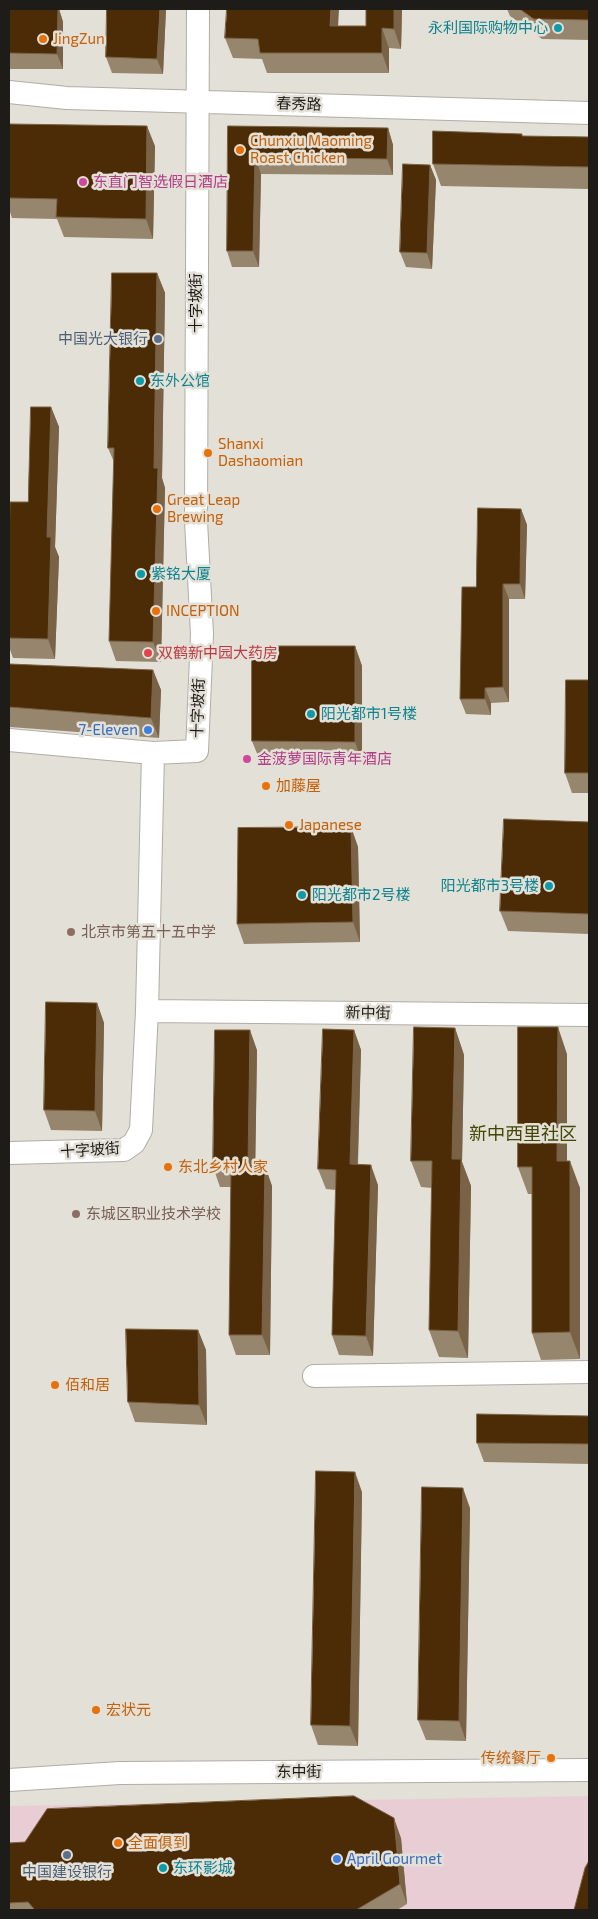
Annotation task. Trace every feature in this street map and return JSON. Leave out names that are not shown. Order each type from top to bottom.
[{"type":"street","points":[[197,101],[198,9]]},
{"type":"street","name":"春秀路","points":[[9,92],[67,98],[589,113]]},
{"type":"street","name":"十字坡街","points":[[9,1153],[124,1150],[134,1143],[142,1130],[147,1011],[152,753],[197,751],[202,634],[196,522],[197,101]]},
{"type":"street","points":[[9,740],[152,753]]},
{"type":"street","name":"新中街","points":[[147,1011],[589,1015]]},
{"type":"street","points":[[314,1376],[589,1372]]},
{"type":"street","name":"东中街","points":[[9,1780],[120,1773],[589,1770]]},
{"type":"shaded area","points":[[589,1796],[589,1910],[9,1910],[9,1806]]},
{"type":"building","points":[[9,9],[58,9],[57,54],[9,53]]},
{"type":"building","points":[[107,9],[160,9],[157,59],[106,57]]},
{"type":"building","points":[[227,9],[331,9],[330,26],[366,26],[366,9],[394,9],[394,29],[382,28],[382,53],[260,53],[258,39],[225,38]]},
{"type":"building","points":[[520,9],[589,9],[589,20],[534,19]]},
{"type":"building","name":"东直门智选假日酒店","points":[[9,124],[147,126],[146,219],[56,217],[57,199],[9,198]]},
{"type":"building","points":[[228,126],[388,128],[387,159],[255,157],[253,251],[227,251]]},
{"type":"building","points":[[433,131],[522,134],[522,136],[589,137],[589,167],[433,164]]},
{"type":"building","points":[[403,164],[430,165],[427,253],[400,252]]},
{"type":"building","points":[[112,273],[157,273],[154,468],[158,468],[153,642],[109,641],[114,448],[108,448]]},
{"type":"building","points":[[31,407],[51,407],[47,537],[51,537],[48,639],[9,638],[10,502],[28,502]]},
{"type":"building","points":[[478,508],[521,509],[520,584],[503,584],[503,687],[485,688],[485,699],[460,699],[462,587],[476,587]]},
{"type":"building","name":"阳光都市1号楼","points":[[252,646],[355,646],[355,742],[252,741]]},
{"type":"building","points":[[9,664],[153,670],[151,718],[9,707]]},
{"type":"building","points":[[566,680],[589,680],[589,773],[565,773]]},
{"type":"building","name":"阳光都市3号楼","points":[[504,819],[589,822],[589,914],[500,911]]},
{"type":"building","name":"阳光都市2号楼","points":[[351,827],[353,922],[237,924],[238,828]]},
{"type":"building","points":[[46,1002],[97,1003],[95,1111],[44,1110]]},
{"type":"building","points":[[414,1027],[455,1028],[452,1159],[461,1159],[458,1331],[429,1330],[432,1161],[411,1161]]},
{"type":"building","points":[[518,1027],[558,1027],[557,1161],[570,1161],[570,1332],[532,1333],[532,1167],[518,1167]]},
{"type":"building","points":[[323,1029],[354,1030],[350,1164],[371,1165],[366,1336],[332,1335],[336,1170],[318,1169]]},
{"type":"building","points":[[215,1030],[250,1030],[248,1165],[265,1166],[262,1335],[229,1335],[231,1167],[213,1167]]},
{"type":"building","points":[[126,1329],[198,1330],[199,1405],[128,1402]]},
{"type":"building","points":[[477,1414],[589,1416],[589,1444],[477,1443]]},
{"type":"building","points":[[316,1471],[355,1472],[350,1726],[311,1725]]},
{"type":"building","points":[[422,1487],[463,1488],[459,1721],[418,1720]]},
{"type":"building","points":[[354,1796],[394,1818],[400,1884],[356,1910],[35,1910],[28,1902],[9,1903],[9,1843],[25,1842],[47,1809]]},
{"type":"building","points":[[589,1861],[589,1910],[574,1910],[585,1868]]},
{"type":"place","name":"永利国际购物中心","points":[[558,28]]},
{"type":"place","name":"JingZun","points":[[43,39]]},
{"type":"place","name":"Chunxiu Maoming Roast Chicken","points":[[240,150]]},
{"type":"place","name":"东直门智选假日酒店","points":[[83,182]]},
{"type":"place","name":"中国光大银行","points":[[158,339]]},
{"type":"place","name":"东外公馆","points":[[140,381]]},
{"type":"place","name":"Shanxi Dashaomian","points":[[208,453]]},
{"type":"place","name":"Great Leap Brewing","points":[[157,509]]},
{"type":"place","name":"紫铭大厦","points":[[141,574]]},
{"type":"place","name":"INCEPTION","points":[[156,611]]},
{"type":"place","name":"双鹤新中园大药房","points":[[148,653]]},
{"type":"place","name":"阳光都市1号楼","points":[[311,714]]},
{"type":"place","name":"7-Eleven","points":[[148,730]]},
{"type":"place","name":"金菠萝国际青年酒店","points":[[247,759]]},
{"type":"place","name":"加藤屋","points":[[266,786]]},
{"type":"place","name":"Japanese","points":[[289,825]]},
{"type":"place","name":"阳光都市3号楼","points":[[549,886]]},
{"type":"place","name":"阳光都市2号楼","points":[[302,895]]},
{"type":"place","name":"北京市第五十五中学","points":[[71,932]]},
{"type":"place","name":"东北乡村人家","points":[[168,1167]]},
{"type":"place","name":"东城区职业技术学校","points":[[76,1214]]},
{"type":"place","name":"佰和居","points":[[55,1385]]},
{"type":"place","name":"宏状元","points":[[96,1710]]},
{"type":"place","name":"传统餐厅","points":[[551,1758]]},
{"type":"place","name":"全面俱到","points":[[118,1843]]},
{"type":"place","name":"中国建设银行","points":[[67,1855]]},
{"type":"place","name":"April Gourmet","points":[[337,1859]]},
{"type":"place","name":"东环影城","points":[[163,1868]]},
{"type":"district","name":"新中西里社区","points":[[523,1134]]}]
